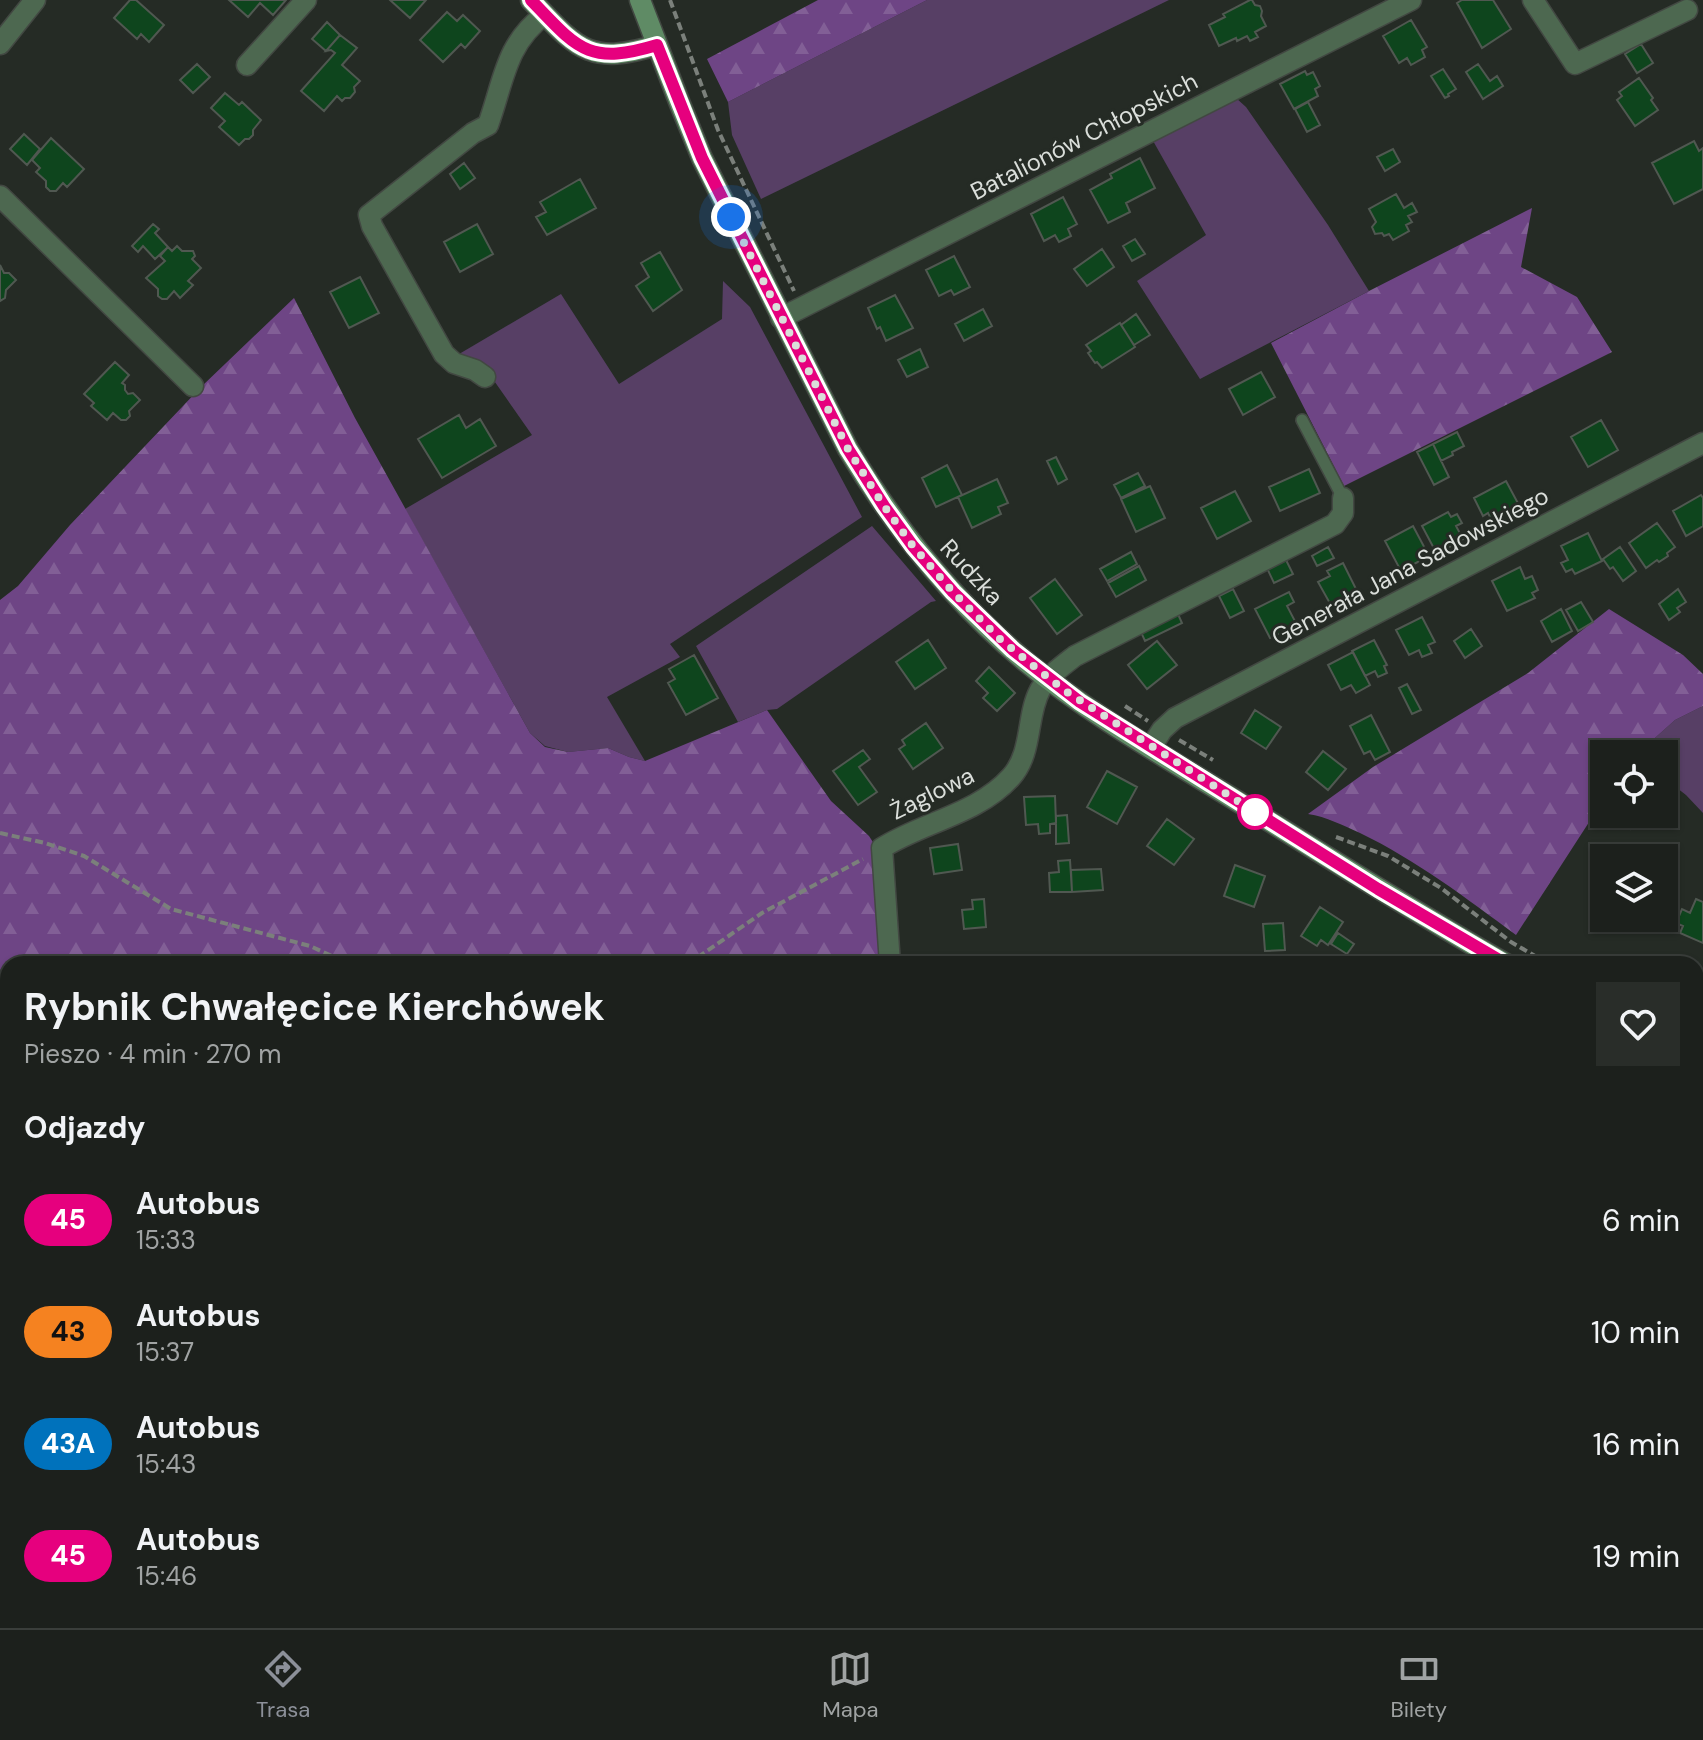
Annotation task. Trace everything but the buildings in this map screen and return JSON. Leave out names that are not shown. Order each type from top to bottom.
[{"type":"main road","name":"Rudzka","points":[[640,0],[702,158],[848,449],[900,529],[937,574],[1001,640],[1080,702],[1157,738],[1378,889],[1492,956]]},
{"type":"main road","points":[[538,7],[575,43],[596,52],[619,54],[657,45]]},
{"type":"street","points":[[0,44],[35,0]]},
{"type":"street","points":[[247,65],[306,0]]},
{"type":"street","name":"Batalionów Chłopskich","points":[[781,318],[1411,0]]},
{"type":"street","points":[[1533,0],[1575,64],[1687,10]]},
{"type":"street","points":[[485,377],[454,363],[444,354],[372,226],[369,215],[473,133],[488,125],[509,60],[538,7]]},
{"type":"street","points":[[0,196],[193,386]]},
{"type":"street","name":"Generała Jana Sadowskiego","points":[[1157,738],[1175,718],[1703,443]]},
{"type":"street","points":[[1048,678],[1075,656],[1335,524],[1343,513],[1343,498]]},
{"type":"street","name":"Żaglowa","points":[[889,956],[882,848],[961,811],[999,789],[1014,775],[1023,756],[1039,692],[1048,678]]},
{"type":"lane","points":[[1302,420],[1343,498]]},
{"type":"path","points":[[670,0],[718,130],[802,307]]},
{"type":"path","points":[[1123,705],[1157,738],[1217,763]]},
{"type":"path","points":[[0,833],[84,856],[171,909],[310,946],[332,956]]},
{"type":"path","points":[[1330,835],[1388,856],[1441,888],[1511,942],[1535,956]]},
{"type":"path","points":[[700,956],[762,913],[882,848]]},
{"type":"shaded area","points":[[927,0],[1169,0],[761,199],[732,135],[728,102]]},
{"type":"shaded area","points":[[1236,98],[1246,107],[1328,225],[1369,291],[1200,379],[1137,281],[1206,235],[1152,139]]},
{"type":"shaded area","points":[[723,281],[750,307],[862,517],[670,644],[680,657],[607,697],[645,761],[608,748],[568,752],[545,746],[530,733],[405,509],[532,435],[483,365],[454,357],[561,294],[619,384],[722,319]]},
{"type":"shaded area","points":[[872,526],[936,601],[777,709],[738,722],[696,646]]},
{"type":"shaded area","points":[[1703,706],[1703,813],[1678,789],[1678,740],[1653,740],[1675,720]]},
{"type":"green space","points":[[818,0],[927,0],[728,102],[707,59]]},
{"type":"green space","points":[[1532,208],[1521,267],[1577,297],[1612,352],[1344,486],[1271,343]]},
{"type":"green space","points":[[294,298],[355,418],[530,733],[545,747],[568,752],[608,748],[645,761],[767,710],[831,801],[869,836],[878,850],[885,956],[0,956],[0,600],[18,586],[70,525],[201,387]]},
{"type":"green space","points":[[1609,609],[1683,655],[1703,674],[1703,706],[1675,720],[1653,740],[1590,740],[1590,821],[1516,935],[1401,855],[1341,824],[1308,814],[1373,767],[1528,673]]},
{"type":"bus line","name":"45","points":[[531,0],[566,36],[589,50],[619,54],[657,45],[702,158],[848,449],[913,546],[981,621],[1026,661],[1097,713],[1378,889],[1492,956]]},
{"type":"route","points":[[731,217],[848,449],[913,546],[953,592],[1001,640],[1064,690],[1255,812]]}]
